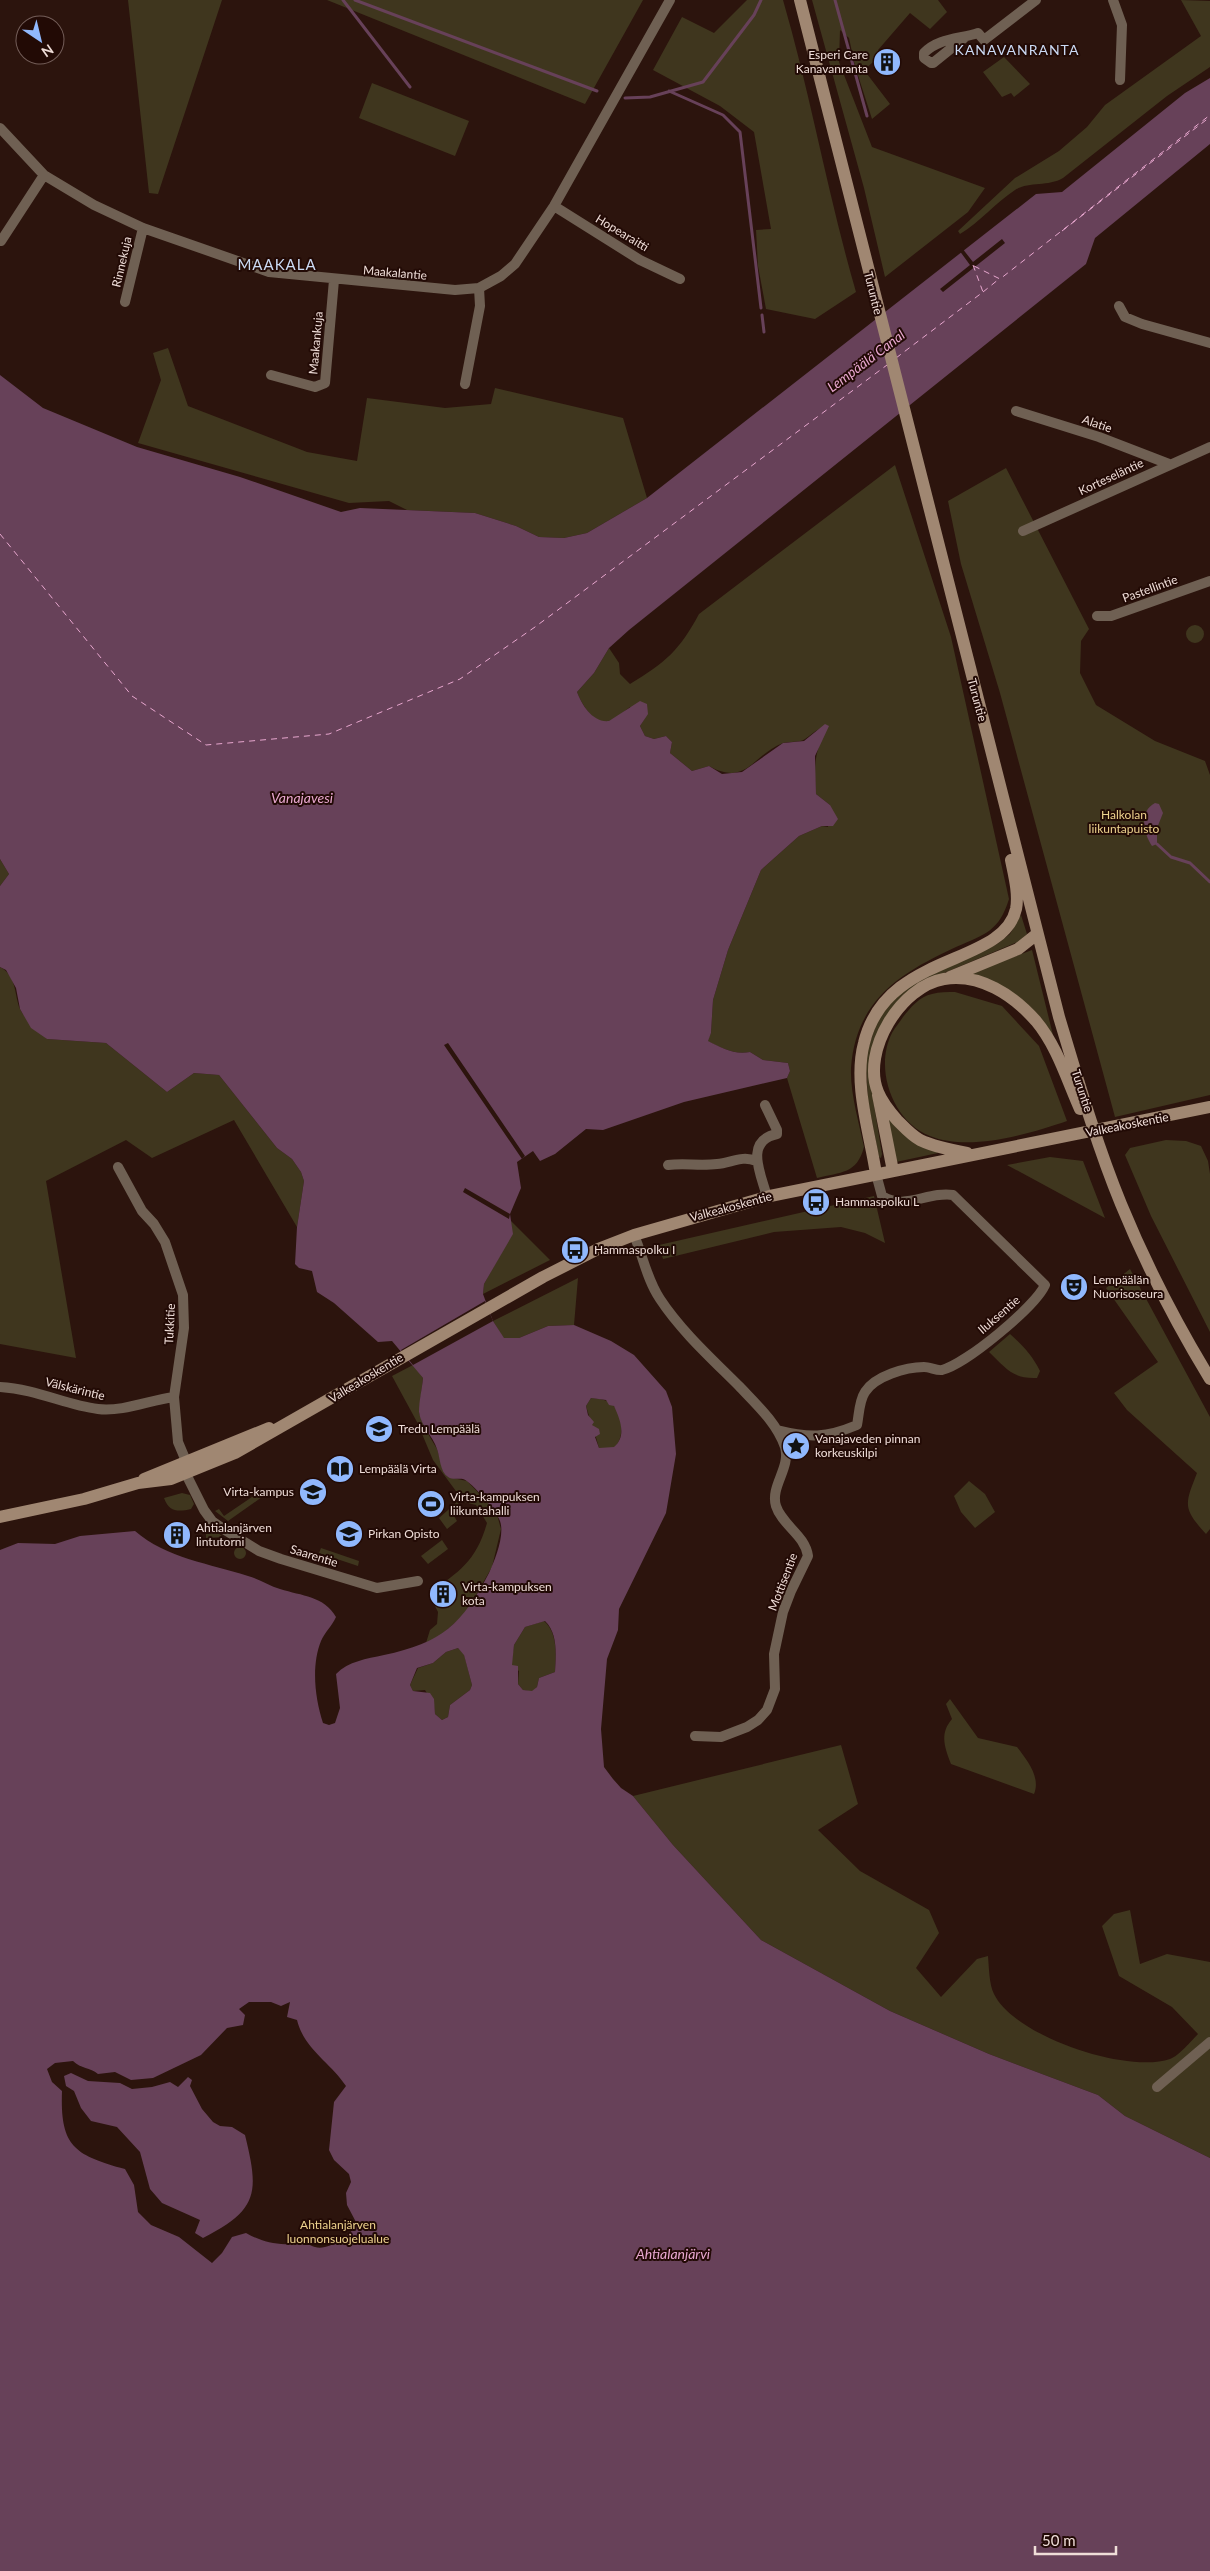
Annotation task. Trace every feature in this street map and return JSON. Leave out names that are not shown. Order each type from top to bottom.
[{"type":"main road","name":"Turuntie","points":[[800,0],[1059,1017],[1121,1205],[1157,1284],[1210,1380]]},
{"type":"main road","points":[[876,1174],[862,1092],[861,1059],[863,1044],[875,1015],[886,1000],[915,976],[991,942],[1007,928],[1016,908],[1014,874],[999,781]]},
{"type":"main road","points":[[893,1171],[877,1092],[876,1058],[885,1027],[907,1000],[943,979],[1018,949],[1037,934]]},
{"type":"main road","points":[[943,979],[976,981],[995,988],[1012,998],[1037,1022],[1048,1037],[1106,1164]]},
{"type":"main road","points":[[877,1092],[891,1113],[918,1138],[948,1149],[975,1154]]},
{"type":"main road","name":"Valkeakoskentie","points":[[0,1517],[84,1499],[138,1483],[171,1479],[186,1468],[235,1453],[499,1301],[598,1249],[634,1235],[767,1197],[1210,1108]]},
{"type":"street","name":"Maakalantie","points":[[0,128],[44,175],[94,206],[143,228],[270,272],[334,280],[455,290],[479,288],[501,276],[515,264],[554,206],[670,0]]},
{"type":"street","points":[[964,38],[978,33],[984,40],[1036,0]]},
{"type":"street","points":[[1113,0],[1122,26],[1120,80]]},
{"type":"street","points":[[2,240],[44,175]]},
{"type":"street","name":"Hopearaitti","points":[[554,206],[640,260],[680,279]]},
{"type":"street","name":"Rinnekuja","points":[[126,302],[143,228]]},
{"type":"street","name":"Maakankuja","points":[[271,375],[315,386],[325,383],[334,280]]},
{"type":"street","points":[[465,384],[480,306],[479,288]]},
{"type":"street","points":[[1119,306],[1125,317],[1142,324],[1210,343]]},
{"type":"street","name":"Alatie","points":[[1016,411],[1099,437],[1170,464]]},
{"type":"street","name":"Korteseläntie","points":[[1023,531],[1210,447]]},
{"type":"street","name":"Pastellintie","points":[[1097,616],[1111,616],[1210,580]]},
{"type":"street","points":[[764,1106],[777,1130],[777,1134],[765,1139],[758,1150],[756,1161],[767,1197]]},
{"type":"street","points":[[668,1165],[685,1163],[718,1164],[742,1158],[756,1161]]},
{"type":"street","name":"Tukkitie","points":[[118,1166],[142,1211],[154,1224],[166,1242],[183,1296],[184,1328],[174,1397],[178,1442],[186,1468]]},
{"type":"street","name":"Iluksentie","points":[[777,1430],[804,1437],[817,1437],[857,1425],[862,1400],[871,1385],[899,1372],[923,1367],[940,1370],[959,1363],[1010,1324],[1040,1295],[1045,1285],[953,1195],[939,1193],[899,1204],[889,1201],[882,1196],[876,1174]]},
{"type":"street","name":"Mottisentie","points":[[634,1235],[660,1300],[693,1340],[760,1408],[777,1430],[785,1448],[786,1466],[780,1478],[775,1500],[776,1508],[801,1538],[808,1556],[783,1612],[774,1654],[775,1689],[767,1710],[758,1720],[747,1727],[721,1737],[694,1736]]},
{"type":"street","name":"Välskärintie","points":[[0,1387],[24,1388],[102,1409],[174,1397]]},
{"type":"street","name":"Saarentie","points":[[186,1468],[196,1497],[212,1521],[259,1551],[377,1588],[418,1581]]},
{"type":"street","points":[[1157,2087],[1210,2042]]},
{"type":"green space","points":[[128,0],[222,0],[158,194],[149,193]]},
{"type":"green space","points":[[327,0],[643,0],[585,104]]},
{"type":"green space","points":[[747,0],[783,0],[856,292],[815,319],[766,309],[758,266],[756,230],[771,229],[754,132],[720,106],[653,70],[682,17],[714,33]]},
{"type":"green space","points":[[812,0],[938,0],[947,12],[930,29],[910,13],[878,50],[881,55],[864,70],[890,104],[872,119],[855,66],[849,38],[840,30],[839,62],[872,147],[985,188],[968,212],[885,277],[864,188]]},
{"type":"green space","points":[[1181,0],[1210,1],[1210,67],[1167,96],[1063,178],[1057,181],[1020,187],[960,234],[958,231],[1015,178],[1059,151],[1087,127],[1105,105],[1201,36]]},
{"type":"green space","points":[[1004,57],[1030,84],[1014,97],[1011,93],[1002,97],[983,72]]},
{"type":"green space","points":[[372,83],[469,121],[455,156],[359,118]]},
{"type":"green space","points":[[168,348],[188,406],[307,452],[357,461],[367,398],[445,408],[491,404],[495,388],[623,418],[647,498],[587,533],[564,538],[539,537],[516,526],[475,513],[407,510],[389,501],[349,503],[138,443],[161,380],[153,353]]},
{"type":"green space","points":[[895,465],[951,637],[1009,899],[1001,918],[990,930],[976,939],[917,967],[884,992],[872,1007],[862,1024],[855,1044],[851,1068],[853,1097],[864,1147],[861,1156],[852,1167],[841,1173],[817,1178],[787,1078],[790,1071],[788,1063],[763,1060],[750,1052],[733,1052],[707,1041],[711,1033],[713,1000],[728,950],[761,870],[799,836],[822,826],[828,827],[830,805],[816,794],[815,775],[818,751],[828,726],[818,729],[803,740],[783,743],[772,748],[749,767],[741,771],[732,773],[722,772],[709,766],[692,771],[670,753],[672,742],[666,736],[654,739],[645,736],[640,726],[645,718],[630,707],[610,721],[599,721],[585,708],[577,692],[594,673],[609,648],[619,663],[620,674],[630,684],[653,669],[678,647],[699,614]]},
{"type":"green space","name":"Halkolan liikuntapuisto","points":[[1006,468],[1089,629],[1081,641],[1080,673],[1096,705],[1155,741],[1205,761],[1210,775],[1210,1095],[1115,1117],[1000,693],[961,564],[948,501]]},
{"type":"green space","points":[[1195,625],[1201,628],[1204,634],[1201,640],[1195,643],[1189,640],[1186,634],[1189,628]]},
{"type":"green space","points":[[0,859],[9,874],[0,886]]},
{"type":"green space","points":[[1021,915],[1027,934],[1020,941],[930,979],[890,1010],[873,1099],[882,1154],[881,1158],[879,1157],[868,1101],[866,1055],[879,1015],[911,983],[997,944],[1010,934]]},
{"type":"green space","points":[[1032,950],[1053,1035],[1033,1011],[1015,994],[994,983],[964,975]]},
{"type":"green space","points":[[0,967],[12,980],[22,1013],[47,1039],[106,1043],[167,1092],[194,1073],[219,1075],[277,1148],[292,1159],[301,1172],[304,1181],[297,1227],[234,1120],[152,1158],[126,1140],[46,1181],[76,1358],[0,1344]]},
{"type":"green space","points":[[955,992],[1002,1006],[1039,1046],[1067,1121],[1017,1136],[980,1142],[963,1142],[930,1136],[917,1129],[906,1118],[890,1092],[886,1077],[887,1047],[892,1033],[909,1010],[923,997],[938,993]]},
{"type":"green space","points":[[885,1110],[938,1153],[896,1162]]},
{"type":"green space","points":[[1166,1140],[1186,1141],[1201,1146],[1208,1161],[1210,1174],[1210,1332],[1151,1216],[1125,1155],[1130,1148]]},
{"type":"green space","points":[[1050,1157],[1083,1161],[1105,1218],[1007,1165]]},
{"type":"green space","points":[[874,1196],[885,1243],[865,1233],[841,1227],[774,1232],[663,1259],[659,1245]]},
{"type":"green space","points":[[509,1219],[550,1260],[483,1294],[484,1284],[512,1234]]},
{"type":"green space","points":[[1130,1269],[1210,1417],[1210,1529],[1206,1534],[1193,1518],[1188,1505],[1188,1499],[1197,1473],[1127,1410],[1114,1393],[1158,1362],[1106,1288]]},
{"type":"green space","points":[[578,1278],[574,1325],[548,1326],[519,1338],[504,1339],[493,1321]]},
{"type":"green space","points":[[1010,1334],[1027,1351],[1037,1365],[1040,1371],[1037,1378],[1021,1377],[1015,1374],[1005,1368],[989,1352]]},
{"type":"green space","points":[[413,1365],[423,1378],[419,1412],[424,1427],[437,1449],[445,1474],[448,1477],[467,1481],[496,1511],[501,1529],[492,1567],[465,1614],[441,1635],[426,1643],[430,1630],[437,1624],[438,1612],[429,1594],[458,1572],[472,1557],[483,1536],[487,1523],[476,1505],[464,1502],[433,1460],[417,1422],[392,1376]]},
{"type":"green space","points":[[591,1398],[603,1400],[613,1405],[619,1415],[621,1433],[618,1444],[614,1448],[599,1448],[586,1406]]},
{"type":"green space","points":[[969,1481],[985,1494],[995,1512],[975,1528],[961,1512],[954,1496]]},
{"type":"green space","points":[[182,1493],[190,1495],[194,1504],[191,1509],[178,1511],[168,1506],[164,1498]]},
{"type":"green space","points":[[258,1493],[262,1497],[228,1521],[215,1511],[219,1509],[224,1516]]},
{"type":"green space","points":[[457,1502],[463,1509],[454,1516],[457,1521],[447,1529],[439,1518]]},
{"type":"green space","points":[[205,1522],[223,1537],[206,1538],[206,1532],[197,1527]]},
{"type":"green space","points":[[442,1540],[448,1549],[428,1564],[421,1556]]},
{"type":"green space","points":[[238,1547],[242,1547],[246,1553],[242,1559],[238,1559],[234,1555],[234,1551]]},
{"type":"green space","points":[[321,1548],[359,1561],[358,1566],[319,1553]]},
{"type":"green space","points":[[544,1621],[549,1626],[554,1638],[556,1652],[555,1672],[539,1678],[537,1687],[533,1692],[523,1690],[518,1684],[519,1671],[511,1666],[514,1645],[525,1627]]},
{"type":"green space","points":[[458,1648],[464,1654],[472,1685],[470,1690],[450,1705],[448,1717],[442,1720],[435,1714],[434,1705],[425,1690],[413,1691],[410,1685],[418,1668],[433,1663],[446,1652]]},
{"type":"green space","points":[[950,1699],[978,1738],[1017,1747],[1032,1769],[1036,1781],[1034,1794],[951,1764],[944,1741],[946,1730],[952,1719],[946,1704]]},
{"type":"green space","points":[[841,1745],[858,1804],[818,1830],[860,1871],[929,1910],[939,1933],[916,1968],[941,1997],[977,1959],[988,1956],[990,1980],[994,1994],[1006,2009],[1024,2024],[1047,2037],[1073,2048],[1127,2061],[1151,2062],[1174,2057],[1198,2034],[1172,2007],[1119,1976],[1102,1926],[1114,1914],[1130,1910],[1140,1964],[1167,1954],[1210,1962],[1210,2158],[1125,2116],[1098,2095],[989,2054],[890,2011],[761,1940],[673,1845],[633,1796]]},
{"type":"water","points":[[1210,78],[1210,144],[1095,238],[1086,264],[629,630],[609,648],[594,673],[577,692],[589,712],[603,721],[609,721],[640,701],[647,704],[648,714],[640,726],[645,736],[654,739],[666,736],[672,742],[670,753],[692,771],[709,766],[722,774],[742,772],[783,743],[804,741],[825,724],[829,726],[815,756],[816,794],[830,805],[838,819],[833,826],[822,826],[799,836],[761,870],[728,950],[713,1000],[711,1033],[708,1041],[733,1052],[750,1052],[763,1060],[788,1063],[790,1071],[787,1078],[684,1102],[603,1130],[586,1129],[555,1154],[540,1161],[533,1151],[517,1162],[521,1188],[510,1214],[513,1234],[484,1284],[483,1294],[493,1321],[504,1338],[519,1338],[548,1326],[574,1325],[611,1341],[634,1355],[666,1391],[672,1407],[676,1454],[666,1513],[619,1609],[618,1630],[607,1659],[601,1729],[604,1767],[613,1779],[621,1788],[633,1796],[673,1845],[761,1940],[890,2011],[989,2054],[1098,2095],[1125,2116],[1210,2158],[1210,2571],[0,2571],[0,1550],[18,1543],[55,1544],[80,1536],[135,1531],[147,1540],[175,1554],[252,1577],[276,1588],[319,1601],[331,1610],[336,1617],[321,1641],[315,1671],[316,1693],[320,1713],[323,1723],[329,1725],[335,1723],[340,1708],[336,1674],[346,1666],[358,1661],[421,1644],[448,1629],[469,1606],[489,1573],[500,1540],[501,1527],[498,1517],[478,1491],[467,1481],[450,1478],[443,1472],[435,1444],[420,1417],[419,1404],[423,1378],[392,1341],[378,1342],[334,1303],[317,1292],[312,1271],[299,1268],[295,1264],[297,1227],[304,1181],[301,1172],[292,1159],[277,1148],[219,1075],[194,1073],[167,1092],[106,1043],[47,1039],[31,1028],[20,1009],[16,988],[6,970],[0,967],[0,886],[9,874],[0,859],[0,375],[43,408],[137,447],[240,477],[341,512],[360,508],[475,513],[516,526],[539,537],[564,538],[587,533],[647,498],[1036,194],[1062,192],[1185,93]],"holes":[[[591,1398],[606,1400],[609,1405],[614,1406],[621,1427],[620,1438],[614,1447],[599,1448],[595,1437],[600,1434],[599,1429],[592,1425],[594,1422],[588,1415],[586,1406]],[[545,1621],[552,1632],[555,1645],[555,1672],[539,1678],[537,1687],[532,1691],[523,1690],[518,1684],[518,1666],[512,1665],[514,1645],[525,1627]],[[458,1648],[464,1655],[472,1685],[470,1690],[450,1705],[448,1717],[442,1720],[435,1714],[434,1699],[430,1693],[413,1691],[410,1685],[417,1668],[433,1663],[446,1652]],[[249,2002],[271,2002],[281,2006],[290,2002],[287,2017],[297,2020],[312,2048],[346,2086],[334,2102],[329,2150],[334,2160],[349,2174],[351,2182],[346,2193],[347,2205],[357,2224],[350,2233],[339,2241],[321,2248],[303,2242],[290,2244],[273,2243],[246,2233],[232,2237],[222,2253],[212,2263],[179,2237],[151,2225],[138,2212],[134,2185],[125,2169],[93,2159],[82,2153],[74,2145],[68,2136],[64,2124],[62,2091],[52,2082],[47,2069],[55,2063],[73,2061],[98,2074],[115,2072],[131,2080],[153,2078],[201,2055],[227,2028],[243,2025],[245,2015],[239,2009]]]},
{"type":"water","points":[[1155,803],[1159,804],[1163,813],[1157,828],[1157,844],[1152,846],[1145,829],[1144,817],[1146,812]]},
{"type":"water","points":[[71,2073],[88,2081],[120,2083],[132,2089],[152,2087],[170,2082],[178,2087],[188,2077],[192,2080],[190,2086],[202,2109],[213,2122],[220,2126],[232,2127],[245,2135],[250,2155],[253,2185],[245,2208],[221,2228],[203,2238],[195,2233],[200,2220],[162,2203],[150,2189],[140,2152],[117,2127],[91,2121],[81,2108],[74,2091],[66,2086],[64,2076]]},
{"type":"pier","points":[[1002,239],[1005,243],[943,292],[940,289],[970,265],[959,250],[962,248],[973,262]]},
{"type":"pier","points":[[448,1043],[525,1156],[522,1159],[444,1045]]},
{"type":"pier","points":[[465,1188],[510,1214],[509,1219],[463,1192]]},
{"type":"pier","points":[[485,1301],[493,1321],[413,1365],[401,1350]]},
{"type":"waterway","points":[[343,0],[410,87]]},
{"type":"waterway","points":[[355,0],[597,91]]},
{"type":"waterway","points":[[625,98],[650,97],[703,82],[754,15],[761,0]]},
{"type":"waterway","points":[[835,0],[867,116]]},
{"type":"waterway","points":[[669,91],[723,115],[740,132],[761,308]]},
{"type":"waterway","points":[[762,315],[764,332]]},
{"type":"waterway","points":[[1157,844],[1171,857],[1190,863],[1210,882]]},
{"type":"ferry route","points":[[974,266],[1000,279],[1210,115]]},
{"type":"ferry route","points":[[1062,231],[1210,117]]},
{"type":"ferry route","points":[[896,358],[983,292],[973,265]]},
{"type":"ferry route","points":[[983,292],[999,279]]},
{"type":"ferry route","points":[[0,534],[132,696],[206,745],[329,734],[460,679],[535,627],[887,365]]},
{"type":"place","name":"Esperi Care Kanavanranta","points":[[887,62]]},
{"type":"place","name":"Hammaspolku L","points":[[816,1202]]},
{"type":"place","name":"Hammaspolku I","points":[[575,1250]]},
{"type":"place","name":"Lempäälän Nuorisoseura","points":[[1074,1287]]},
{"type":"place","name":"Tredu Lempäälä","points":[[379,1429]]},
{"type":"place","name":"Vanajaveden pinnan korkeuskilpi","points":[[796,1446]]},
{"type":"place","name":"Lempäälä Virta","points":[[340,1469]]},
{"type":"place","name":"Virta-kampus","points":[[313,1492]]},
{"type":"place","name":"Virta-kampuksen liikuntahalli","points":[[431,1504]]},
{"type":"place","name":"Pirkan Opisto","points":[[349,1534]]},
{"type":"place","name":"Ahtialanjärven lintutorni","points":[[177,1535]]},
{"type":"place","name":"Virta-kampuksen kota","points":[[443,1594]]},
{"type":"district","name":"KANAVANRANTA","points":[[1017,50]]},
{"type":"district","name":"MAAKALA","points":[[277,265]]},
{"type":"water label","name":"Lempäälä Canal","points":[[866,361]]},
{"type":"water label","name":"Vanajavesi","points":[[302,798]]},
{"type":"water label","name":"Ahtialanjärvi","points":[[673,2254]]},
{"type":"park label","name":"Ahtialanjärven luonnonsuojelualue","points":[[338,2232]]}]
